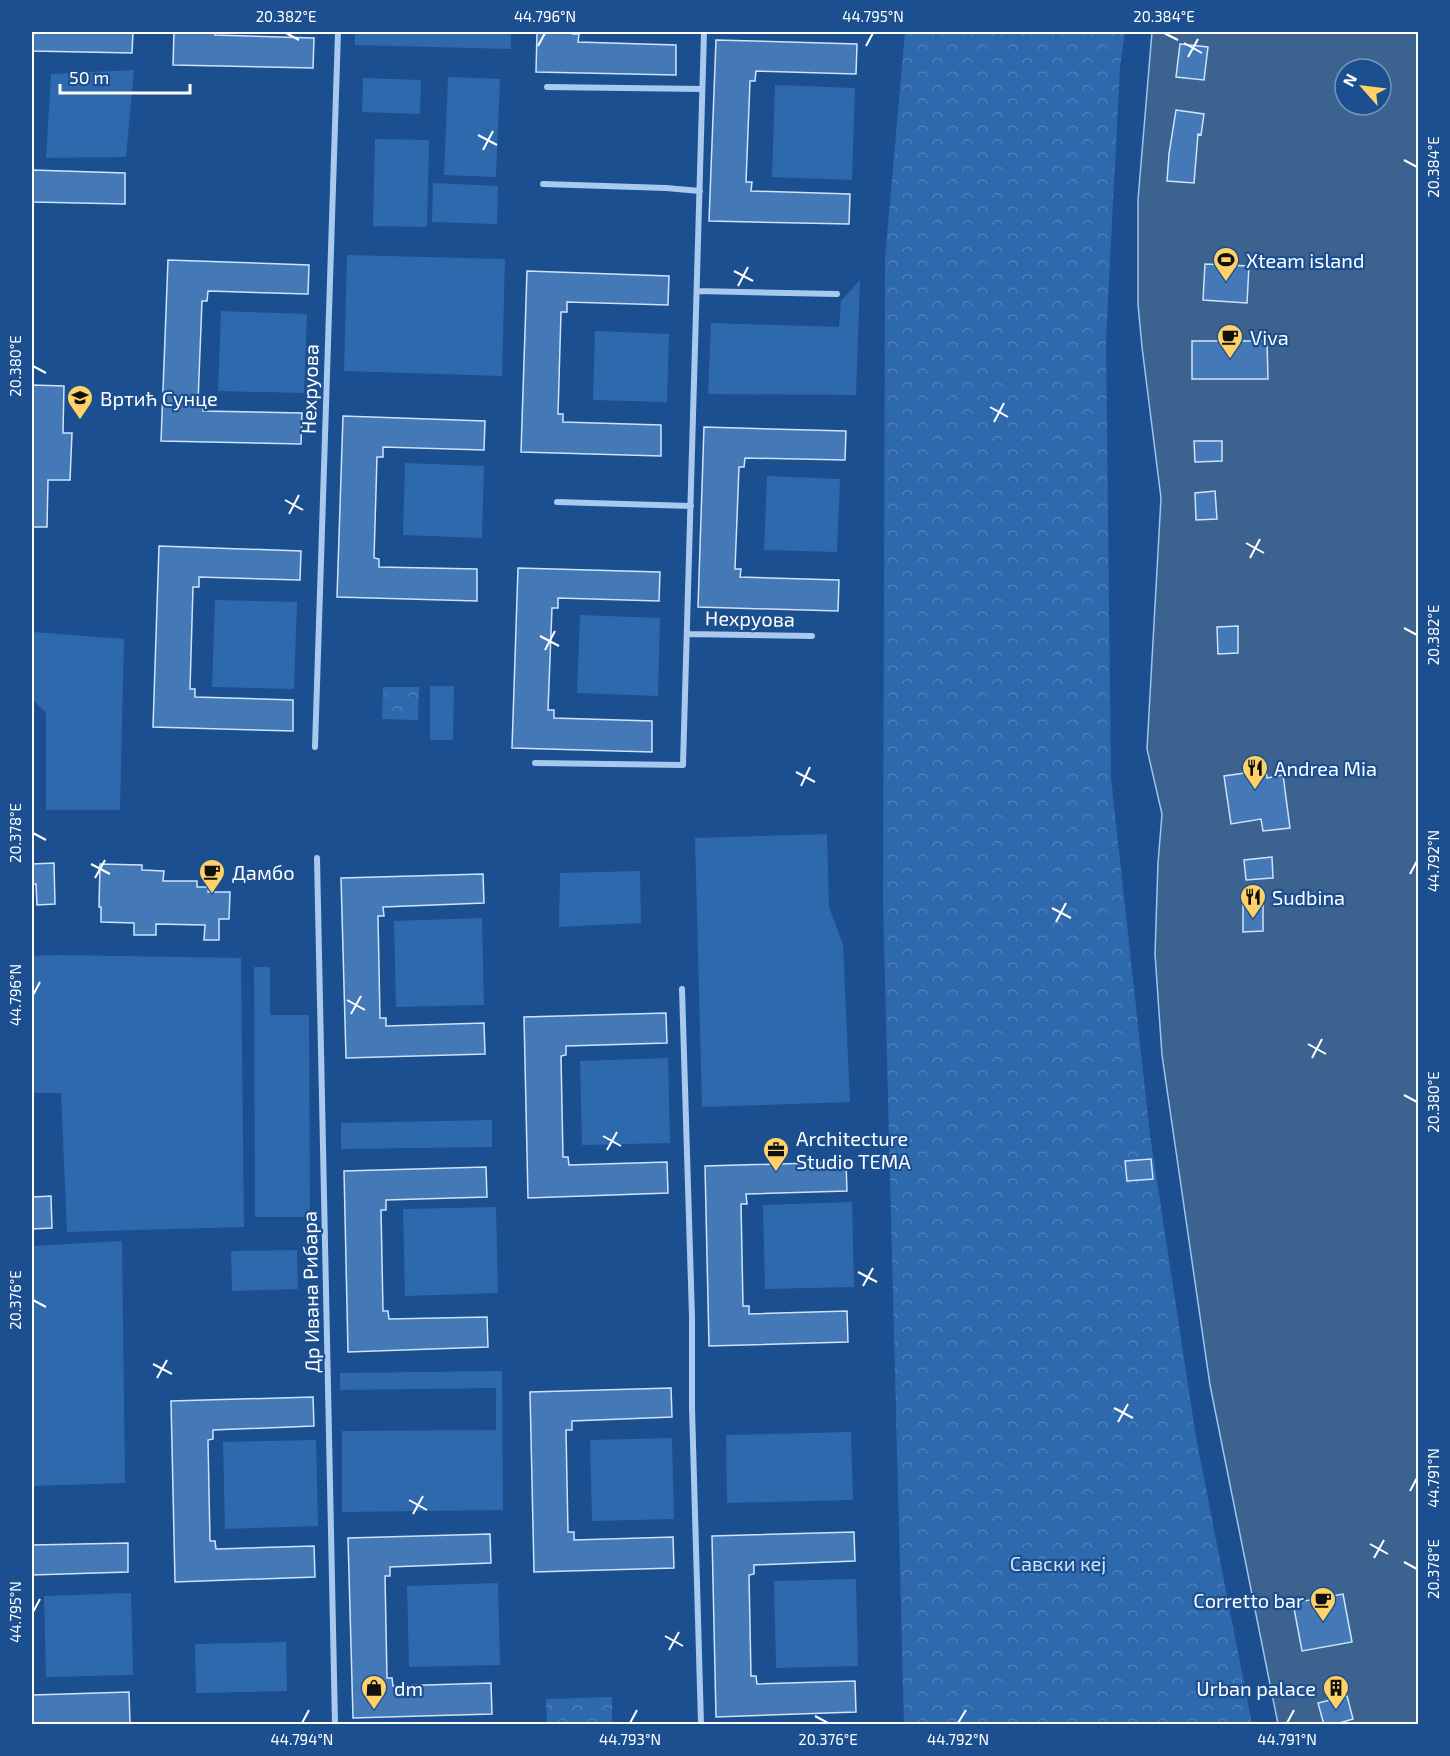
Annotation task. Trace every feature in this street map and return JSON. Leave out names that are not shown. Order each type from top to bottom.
[{"type":"street","name":"Нехруова","points":[[315,747],[338,32]]},
{"type":"street","name":"Нехруова","points":[[535,763],[683,765],[704,32]]},
{"type":"street","points":[[547,87],[702,89]]},
{"type":"street","points":[[543,184],[700,191]]},
{"type":"street","points":[[697,291],[837,294]]},
{"type":"street","points":[[557,502],[691,506]]},
{"type":"street","name":"Нехруова","points":[[687,633],[812,636]]},
{"type":"street","name":"Др Ивана Рибара","points":[[317,858],[336,1725]]},
{"type":"street","points":[[682,989],[701,1725]]},
{"type":"green space","points":[[355,32],[511,32],[511,49],[355,45]]},
{"type":"green space","name":"Савски кеј","points":[[905,32],[1125,32],[1120,67],[1106,340],[1111,778],[1150,1135],[1196,1437],[1252,1724],[904,1724],[883,903],[885,258]]},
{"type":"green space","points":[[134,70],[126,157],[46,158],[51,74]]},
{"type":"green space","points":[[448,77],[500,79],[496,177],[444,175]]},
{"type":"green space","points":[[363,78],[421,80],[420,114],[362,112]]},
{"type":"green space","points":[[775,85],[855,88],[852,180],[772,177]]},
{"type":"green space","points":[[375,139],[429,140],[427,227],[373,226]]},
{"type":"green space","points":[[433,183],[498,186],[497,224],[432,222]]},
{"type":"green space","points":[[347,255],[505,259],[502,376],[344,371]]},
{"type":"green space","points":[[860,280],[856,395],[708,394],[711,323],[839,327],[841,301]]},
{"type":"green space","points":[[221,311],[307,314],[304,393],[218,391]]},
{"type":"green space","points":[[595,331],[669,334],[667,402],[593,400]]},
{"type":"green space","points":[[405,463],[484,466],[482,538],[403,535]]},
{"type":"green space","points":[[767,476],[840,479],[837,552],[764,550]]},
{"type":"green space","points":[[215,600],[297,602],[294,689],[212,687]]},
{"type":"green space","points":[[580,615],[660,618],[658,696],[577,693]]},
{"type":"green space","points":[[32,632],[124,639],[120,810],[46,810],[46,713],[32,699]]},
{"type":"green space","points":[[430,686],[454,686],[453,740],[430,740]]},
{"type":"green space","points":[[383,687],[419,687],[418,720],[382,719]]},
{"type":"green space","points":[[827,834],[829,907],[843,944],[850,1102],[702,1107],[695,838]]},
{"type":"green space","points":[[640,871],[641,923],[559,927],[560,873]]},
{"type":"green space","points":[[482,918],[484,1005],[396,1007],[394,921]]},
{"type":"green space","points":[[32,956],[241,958],[244,1227],[67,1232],[61,1093],[32,1093]]},
{"type":"green space","points":[[254,967],[270,967],[270,1015],[309,1015],[310,1217],[255,1217]]},
{"type":"green space","points":[[668,1058],[670,1143],[582,1145],[580,1061]]},
{"type":"green space","points":[[492,1120],[492,1147],[341,1149],[341,1123]]},
{"type":"green space","points":[[852,1202],[854,1287],[765,1289],[763,1205]]},
{"type":"green space","points":[[496,1207],[498,1293],[405,1296],[403,1209]]},
{"type":"green space","points":[[122,1241],[125,1483],[32,1486],[32,1246]]},
{"type":"green space","points":[[297,1250],[298,1289],[232,1291],[231,1251]]},
{"type":"green space","points":[[502,1371],[503,1510],[342,1512],[342,1431],[496,1430],[496,1388],[340,1390],[340,1373]]},
{"type":"green space","points":[[851,1432],[853,1500],[727,1503],[726,1435]]},
{"type":"green space","points":[[672,1438],[674,1519],[592,1521],[590,1440]]},
{"type":"green space","points":[[316,1440],[318,1526],[225,1529],[223,1442]]},
{"type":"green space","points":[[856,1579],[858,1666],[776,1668],[774,1581]]},
{"type":"green space","points":[[498,1583],[500,1665],[409,1667],[407,1586]]},
{"type":"green space","points":[[131,1593],[133,1675],[46,1677],[44,1596]]},
{"type":"green space","points":[[286,1642],[287,1691],[196,1693],[195,1644]]},
{"type":"green space","points":[[612,1697],[612,1724],[547,1724],[546,1699]]},
{"type":"shaded area","points":[[1152,32],[1418,32],[1418,1724],[1278,1724],[1210,1385],[1162,1055],[1155,954],[1162,814],[1147,749],[1161,498],[1138,304],[1138,200]]},
{"type":"building","points":[[32,32],[133,32],[132,53],[32,51]]},
{"type":"building","points":[[174,32],[314,38],[313,68],[173,65]]},
{"type":"building","points":[[537,32],[573,32],[573,34],[579,34],[578,42],[676,45],[676,75],[536,72]]},
{"type":"building","points":[[716,40],[857,44],[856,74],[756,71],[755,81],[750,81],[746,182],[752,182],[751,191],[850,194],[849,224],[709,221]]},
{"type":"building","points":[[1180,44],[1208,47],[1204,80],[1176,77]]},
{"type":"building","points":[[1176,110],[1204,114],[1201,135],[1198,134],[1194,183],[1167,181]]},
{"type":"building","points":[[32,170],[125,173],[125,204],[32,202]]},
{"type":"building","points":[[168,260],[309,265],[308,294],[208,291],[207,301],[202,301],[198,402],[204,403],[203,411],[302,413],[301,444],[161,441]]},
{"type":"building","name":"Xteam island","points":[[1205,264],[1249,266],[1247,303],[1203,300]]},
{"type":"building","points":[[527,271],[669,276],[668,305],[567,302],[567,312],[561,312],[558,414],[563,414],[563,422],[661,425],[661,456],[521,452]]},
{"type":"building","name":"Viva","points":[[1192,341],[1267,341],[1268,379],[1192,379]]},
{"type":"building","points":[[32,385],[64,386],[63,433],[72,433],[70,480],[48,480],[47,527],[32,527]]},
{"type":"building","points":[[343,416],[485,421],[484,450],[383,447],[383,457],[377,457],[374,558],[379,559],[379,567],[477,569],[477,601],[337,597]]},
{"type":"building","points":[[704,427],[846,431],[845,460],[745,458],[744,467],[739,467],[735,569],[741,569],[740,577],[839,580],[838,611],[698,607]]},
{"type":"building","points":[[1194,441],[1222,441],[1222,461],[1195,462]]},
{"type":"building","points":[[1215,491],[1217,519],[1196,520],[1195,493]]},
{"type":"building","points":[[159,546],[301,551],[300,580],[199,577],[199,587],[193,587],[190,689],[195,689],[195,697],[293,700],[293,731],[153,727]]},
{"type":"building","points":[[518,568],[660,572],[659,601],[558,598],[558,608],[552,608],[548,710],[554,710],[554,718],[652,721],[652,752],[512,748]]},
{"type":"building","points":[[1238,626],[1238,653],[1218,654],[1217,627]]},
{"type":"building","name":"Andrea Mia","points":[[1266,770],[1267,778],[1283,775],[1290,828],[1263,831],[1261,819],[1231,824],[1224,776]]},
{"type":"building","points":[[1272,857],[1273,878],[1246,880],[1244,860]]},
{"type":"building","points":[[54,863],[55,904],[37,905],[36,884],[32,884],[32,864]]},
{"type":"building","points":[[100,864],[142,865],[142,870],[164,871],[163,881],[197,881],[197,887],[209,887],[208,892],[230,892],[229,919],[219,919],[219,940],[204,940],[205,925],[156,924],[156,935],[134,935],[134,923],[101,922]]},
{"type":"building","points":[[483,874],[484,903],[383,907],[384,916],[378,916],[380,1018],[386,1018],[386,1026],[484,1023],[485,1054],[346,1058],[341,878]]},
{"type":"building","points":[[1243,904],[1263,904],[1263,931],[1243,932]]},
{"type":"building","points":[[666,1013],[667,1043],[566,1046],[566,1055],[561,1056],[563,1157],[568,1157],[569,1165],[667,1162],[668,1193],[528,1198],[524,1017]]},
{"type":"building","points":[[1151,1159],[1153,1179],[1127,1181],[1125,1161]]},
{"type":"building","points":[[846,1162],[847,1191],[746,1194],[747,1204],[741,1204],[743,1306],[749,1306],[749,1314],[847,1311],[848,1342],[709,1346],[705,1166]]},
{"type":"building","points":[[486,1167],[487,1197],[386,1200],[386,1210],[381,1210],[383,1311],[388,1311],[389,1319],[487,1317],[488,1347],[348,1352],[344,1171]]},
{"type":"building","points":[[51,1196],[52,1228],[32,1229],[32,1197]]},
{"type":"building","points":[[671,1388],[672,1417],[572,1421],[572,1430],[566,1430],[568,1532],[574,1532],[574,1540],[673,1537],[674,1568],[534,1572],[530,1392]]},
{"type":"building","points":[[313,1397],[314,1426],[213,1430],[213,1439],[208,1440],[210,1541],[215,1541],[216,1549],[314,1546],[315,1577],[175,1582],[171,1401]]},
{"type":"building","points":[[854,1532],[855,1561],[754,1565],[754,1574],[749,1575],[751,1676],[756,1676],[757,1684],[855,1681],[856,1712],[716,1717],[712,1536]]},
{"type":"building","points":[[490,1534],[491,1563],[390,1567],[390,1576],[385,1576],[387,1678],[392,1678],[393,1686],[491,1683],[492,1714],[353,1718],[348,1538]]},
{"type":"building","points":[[128,1543],[128,1572],[32,1575],[32,1545]]},
{"type":"building","name":"Corretto bar","points":[[1343,1594],[1352,1642],[1302,1651],[1293,1603]]},
{"type":"building","points":[[129,1692],[130,1723],[32,1725],[32,1695]]},
{"type":"building","name":"Urban palace","points":[[1347,1696],[1353,1719],[1333,1725],[1324,1725],[1318,1703]]},
{"type":"place","name":"Xteam island","points":[[1226,283]]},
{"type":"place","name":"Viva","points":[[1230,360]]},
{"type":"place","name":"Вртић Сунце","points":[[80,421]]},
{"type":"place","name":"Andrea Mia","points":[[1255,791]]},
{"type":"place","name":"Дамбо","points":[[212,895]]},
{"type":"place","name":"Sudbina","points":[[1253,920]]},
{"type":"place","name":"Architecture Studio TEMA","points":[[776,1173]]},
{"type":"place","name":"Corretto bar","points":[[1323,1623]]},
{"type":"place","name":"dm","points":[[374,1711]]},
{"type":"place","name":"Urban palace","points":[[1336,1711]]}]
